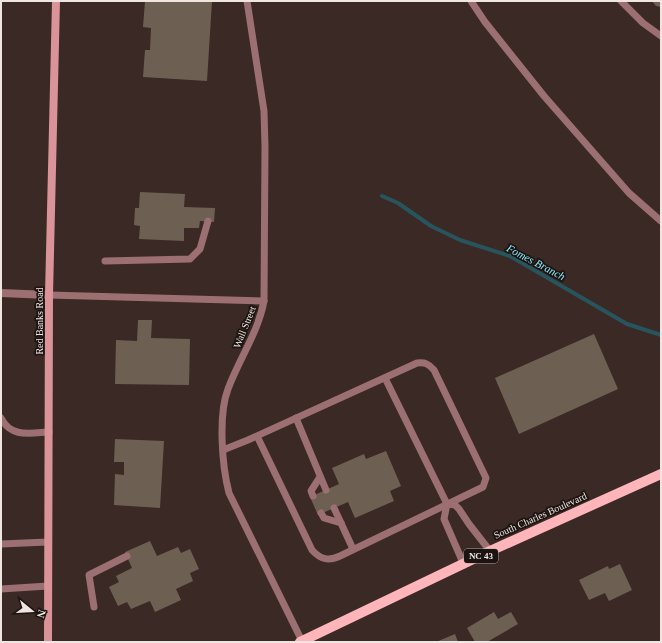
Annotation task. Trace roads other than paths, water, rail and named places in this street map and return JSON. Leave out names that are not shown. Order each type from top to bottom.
[{"type":"main road","name":"South Charles Boulevard","points":[[302,642],[464,565],[490,551],[661,474]]},
{"type":"street","name":"Red Banks Road","points":[[48,642],[49,294],[56,1]]},
{"type":"street","points":[[1,293],[49,294]]},
{"type":"lane","name":"Wall Street","points":[[247,1],[264,112],[264,301],[258,326],[228,388],[223,402],[223,471],[229,493],[302,642]]},
{"type":"lane","points":[[471,1],[485,22],[553,106],[629,193],[661,221]]},
{"type":"lane","points":[[621,1],[643,23],[661,36]]},
{"type":"lane","points":[[105,261],[190,259],[200,249],[208,221]]},
{"type":"lane","points":[[49,294],[264,301]]},
{"type":"lane","points":[[223,450],[258,436],[417,363],[424,362],[431,366],[434,370],[486,478],[483,487],[353,550],[332,559],[325,559],[317,556],[312,550],[258,436]]},
{"type":"lane","points":[[385,378],[447,504],[444,519],[464,565]]},
{"type":"lane","points":[[1,418],[9,429],[20,433],[49,432]]},
{"type":"lane","points":[[296,418],[326,490]]},
{"type":"lane","points":[[313,496],[311,491],[320,477]]},
{"type":"lane","points":[[447,504],[455,505],[459,508],[469,524],[490,551]]},
{"type":"lane","points":[[334,508],[353,550]]},
{"type":"lane","points":[[321,513],[324,518],[341,523]]},
{"type":"lane","points":[[1,544],[48,542]]},
{"type":"lane","points":[[94,607],[89,575],[127,556]]},
{"type":"lane","points":[[1,589],[48,586]]},
{"type":"waterway","name":"Fomes Branch","points":[[382,196],[398,203],[431,226],[460,240],[510,256],[627,324],[661,335]]}]
